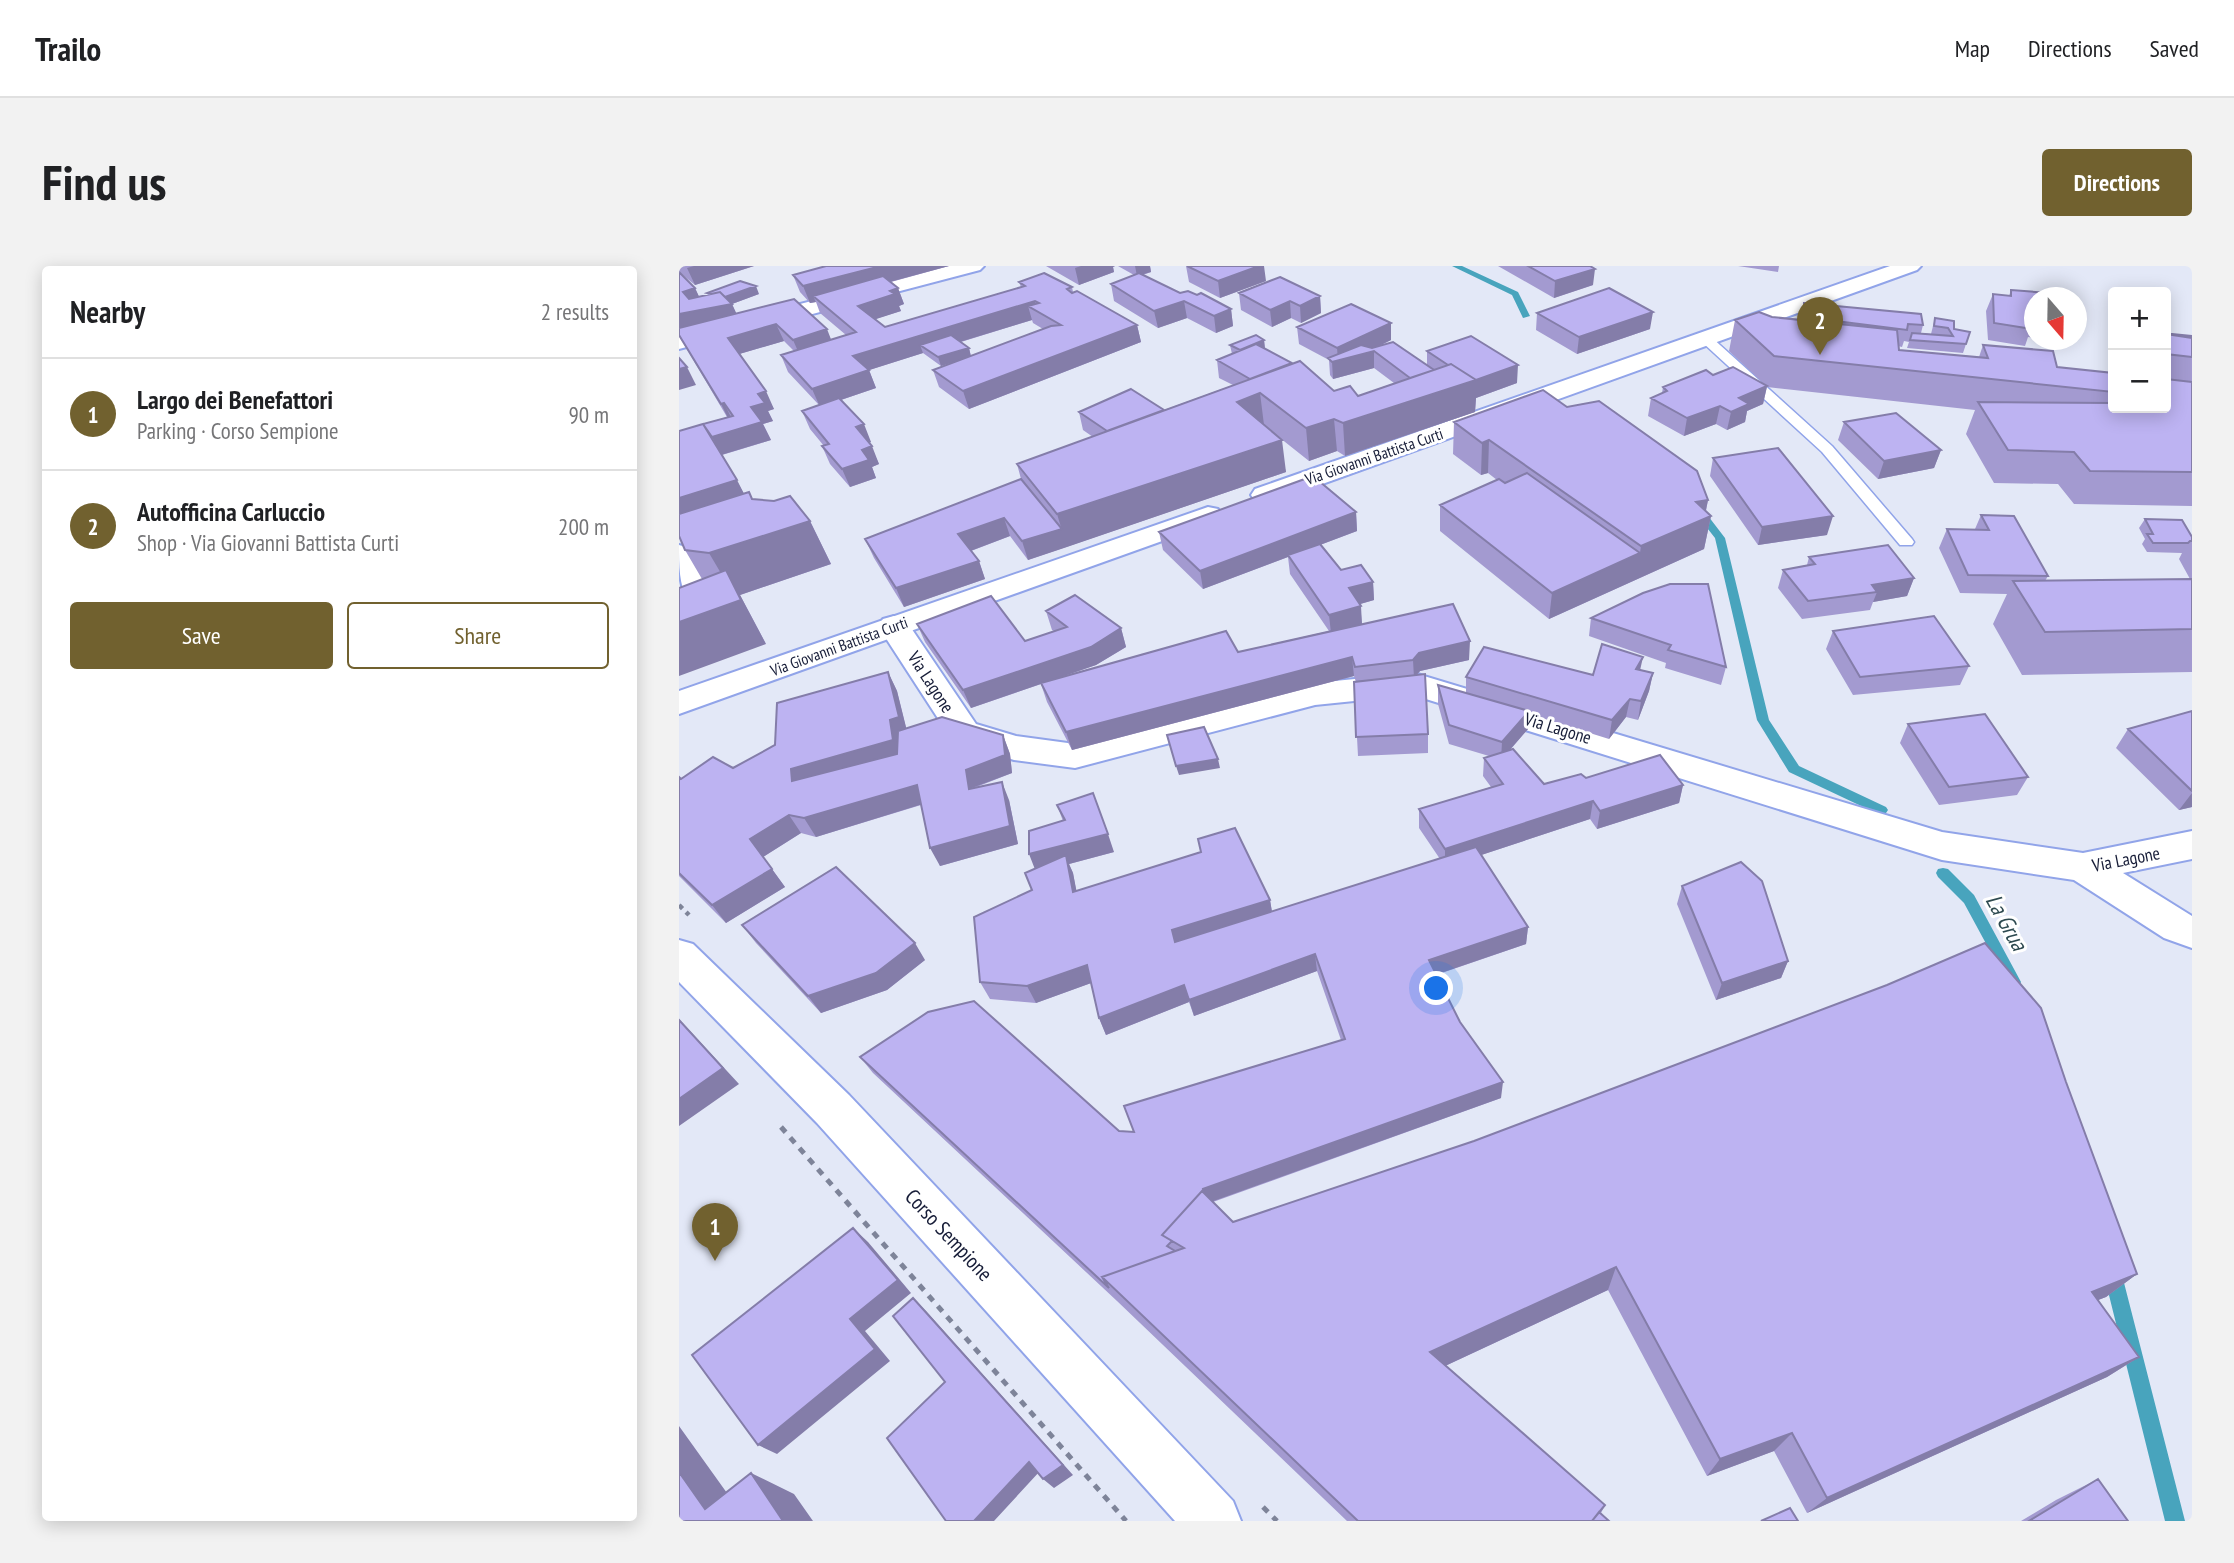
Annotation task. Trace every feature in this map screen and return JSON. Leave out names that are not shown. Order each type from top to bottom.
[{"type":"street","points":[[679,342],[972,266]]},
{"type":"street","name":"Via Giovanni Battista Curti","points":[[679,703],[1910,266]]},
{"type":"street","points":[[679,554],[699,595]]},
{"type":"street","name":"Via Lagone","points":[[894,626],[964,732],[1014,748],[1075,756],[1315,694],[1413,684],[1942,846],[2083,867],[2192,845]]},
{"type":"street","points":[[2083,867],[2178,927],[2192,932]]},
{"type":"street","name":"Corso Sempione","points":[[679,956],[833,1109],[1213,1521]]},
{"type":"lane","points":[[1706,339],[1827,449],[1906,542]]},
{"type":"path","points":[[773,1118],[1126,1521]]},
{"type":"building","points":[[826,266],[881,266],[803,286],[793,275]]},
{"type":"building","points":[[1187,266],[1259,266],[1218,281]]},
{"type":"building","points":[[1528,266],[1590,266],[1595,269],[1555,281]]},
{"type":"building","points":[[679,272],[695,288],[683,292],[689,299],[720,292],[732,304],[679,314]]},
{"type":"building","points":[[1044,273],[1072,287],[1067,289],[1072,293],[1077,291],[1137,325],[963,391],[933,370],[1051,326],[1061,325],[1028,306],[1039,303],[1035,301],[853,356],[869,370],[812,389],[781,355],[856,332],[813,296],[883,276],[898,288],[890,291],[895,294],[858,306],[885,327],[1025,286],[1019,282]]},
{"type":"building","points":[[1139,273],[1180,293],[1201,293],[1231,309],[1214,316],[1184,301],[1154,311],[1111,284]]},
{"type":"building","points":[[1280,277],[1320,296],[1300,306],[1290,301],[1270,310],[1239,293]]},
{"type":"building","points":[[740,281],[756,286],[725,297],[720,292],[707,293]]},
{"type":"building","points":[[1609,288],[1653,312],[1579,337],[1537,313]]},
{"type":"building","points":[[2011,290],[2024,291],[2024,328],[1994,323],[1993,294],[2011,296]]},
{"type":"building","points":[[794,299],[827,329],[793,340],[776,324],[728,338],[766,391],[758,394],[765,403],[751,407],[762,422],[712,437],[703,424],[733,416],[724,403],[721,404],[679,335],[679,328]]},
{"type":"building","points":[[1804,303],[1921,314],[1923,325],[1908,324],[1907,330],[1804,317]]},
{"type":"building","points":[[1351,304],[1391,323],[1337,348],[1297,327]]},
{"type":"building","points":[[1759,312],[1772,317],[1897,330],[1899,350],[1988,358],[1983,345],[2053,351],[2057,367],[2108,372],[2108,391],[1774,356],[1735,320]]},
{"type":"building","points":[[1935,318],[1954,321],[1954,329],[1970,332],[1966,344],[1910,340],[1912,333],[1953,336],[1948,328],[1934,326]]},
{"type":"building","points":[[951,335],[969,348],[938,357],[920,345]]},
{"type":"building","points":[[1256,335],[1264,340],[1240,350],[1230,345]]},
{"type":"building","points":[[2171,335],[2192,338],[2192,357],[2171,355]]},
{"type":"building","points":[[1471,336],[1518,365],[1476,380],[1427,351]]},
{"type":"building","points":[[1393,342],[1434,370],[1410,378],[1374,351],[1332,362],[1328,358],[1361,345],[1372,348]]},
{"type":"building","points":[[1256,344],[1292,363],[1250,379],[1217,360]]},
{"type":"building","points":[[679,358],[687,367],[679,369]]},
{"type":"building","points":[[1300,361],[1334,391],[1350,386],[1358,396],[1451,364],[1476,380],[1343,423],[1334,419],[1306,428],[1260,393],[1237,402],[1282,440],[1057,514],[1017,464]]},
{"type":"building","points":[[1733,367],[1767,386],[1739,398],[1749,404],[1731,412],[1720,406],[1687,418],[1651,398],[1667,391],[1663,387],[1706,370],[1713,375]]},
{"type":"building","points":[[2171,380],[2192,382],[2192,472],[2090,471],[2074,452],[2008,450],[1978,402],[2108,403],[2108,413],[2171,413]]},
{"type":"building","points":[[1131,389],[1164,410],[1107,431],[1079,412]]},
{"type":"building","points":[[1543,390],[1567,407],[1599,401],[1697,471],[1708,500],[1696,502],[1711,516],[1641,546],[1489,440],[1482,443],[1454,422]]},
{"type":"building","points":[[839,398],[864,424],[856,427],[872,446],[862,450],[869,460],[842,469],[822,446],[829,444],[802,411]]},
{"type":"building","points":[[1896,413],[1941,450],[1884,461],[1844,422]]},
{"type":"building","points":[[703,424],[737,480],[679,498],[679,431]]},
{"type":"building","points":[[1778,448],[1833,516],[1762,527],[1713,458]]},
{"type":"building","points":[[1527,473],[1640,553],[1552,593],[1440,505],[1499,479],[1505,483]]},
{"type":"building","points":[[1313,476],[1356,512],[1200,571],[1159,532]]},
{"type":"building","points":[[1021,479],[1062,529],[1022,541],[1004,518],[958,534],[979,561],[896,588],[865,539]]},
{"type":"building","points":[[749,492],[752,499],[774,501],[790,496],[810,521],[709,553],[685,550],[679,536],[679,514]]},
{"type":"building","points":[[1981,515],[2014,516],[2048,576],[1968,575],[1947,529],[1989,530]]},
{"type":"building","points":[[2145,519],[2182,520],[2192,541],[2153,543],[2147,534],[2153,534]]},
{"type":"building","points":[[1320,544],[1341,570],[1361,565],[1373,582],[1349,588],[1361,606],[1329,615],[1288,555]]},
{"type":"building","points":[[1888,545],[1914,578],[1872,585],[1877,592],[1808,601],[1783,570],[1815,564],[1809,557]]},
{"type":"building","points":[[726,570],[741,600],[679,622],[679,588]]},
{"type":"building","points":[[2192,579],[2192,629],[2045,632],[2013,581]]},
{"type":"building","points":[[1670,584],[1708,584],[1726,667],[1668,650],[1671,645],[1591,618],[1643,593]]},
{"type":"building","points":[[1075,595],[1121,628],[1091,647],[963,690],[917,624],[991,596],[1025,641],[1067,627],[1046,611]]},
{"type":"building","points":[[1453,604],[1470,641],[1419,653],[1413,660],[1355,667],[1352,657],[1066,732],[1041,683],[1226,631],[1238,652]]},
{"type":"building","points":[[1934,616],[1969,666],[1860,677],[1833,631]]},
{"type":"building","points":[[1602,644],[1643,657],[1636,669],[1653,673],[1641,701],[1630,699],[1612,720],[1466,677],[1484,647],[1593,675]]},
{"type":"building","points":[[888,672],[899,717],[890,720],[893,740],[791,769],[792,781],[897,754],[898,731],[942,717],[1003,735],[1005,755],[966,770],[969,789],[1002,782],[1010,826],[930,848],[917,785],[804,818],[789,815],[750,839],[772,869],[712,905],[679,873],[679,777],[681,779],[713,757],[733,768],[775,745],[777,703]]},
{"type":"building","points":[[1425,674],[1428,734],[1356,737],[1354,682]]},
{"type":"building","points":[[1438,685],[1529,711],[1502,742],[1449,725]]},
{"type":"building","points":[[2192,711],[2192,791],[2128,729]]},
{"type":"building","points":[[1985,714],[2028,777],[1949,787],[1908,724]]},
{"type":"building","points":[[1204,727],[1218,759],[1176,766],[1167,735]]},
{"type":"building","points":[[1513,749],[1544,784],[1581,774],[1586,778],[1660,755],[1683,785],[1600,811],[1593,801],[1445,849],[1419,809],[1503,784],[1484,758]]},
{"type":"building","points":[[1093,793],[1108,834],[1029,854],[1029,831],[1065,820],[1057,805]]},
{"type":"building","points":[[1235,828],[1270,900],[1172,930],[1175,942],[1476,847],[1528,927],[1429,960],[1460,1022],[1503,1082],[1203,1189],[1204,1193],[1202,1191],[1162,1235],[1172,1241],[1167,1246],[1175,1251],[1102,1277],[1109,1288],[860,1057],[928,1012],[974,1001],[1119,1131],[1134,1132],[1124,1106],[1345,1039],[1315,954],[1189,1000],[1184,985],[1099,1018],[1087,965],[1027,986],[980,982],[974,917],[1032,890],[1025,873],[1066,855],[1073,892],[1201,852],[1198,839]]},
{"type":"building","points":[[1741,862],[1762,881],[1788,961],[1722,983],[1682,886]]},
{"type":"building","points":[[836,867],[915,943],[876,973],[808,996],[742,925]]},
{"type":"building","points":[[1985,943],[2041,1008],[2137,1274],[2092,1292],[2139,1357],[1827,1498],[1792,1433],[1720,1459],[1616,1267],[1430,1352],[1605,1505],[1592,1521],[1358,1521],[1102,1277],[1184,1248],[1162,1235],[1202,1191],[1233,1222],[1474,1141],[1887,985]]},
{"type":"building","points":[[679,1020],[723,1068],[679,1099]]},
{"type":"building","points":[[853,1228],[898,1280],[850,1319],[875,1349],[758,1445],[692,1355]]},
{"type":"building","points":[[913,1298],[1063,1465],[1043,1479],[1029,1462],[974,1521],[946,1521],[887,1438],[945,1382],[893,1316]]},
{"type":"building","points":[[679,1472],[705,1509],[751,1473],[783,1521],[679,1521]]},
{"type":"building","points":[[2098,1479],[2128,1521],[2029,1521]]},
{"type":"building","points":[[1790,1508],[1798,1521],[1761,1521]]},
{"type":"building","points":[[1599,1512],[1609,1521],[1592,1521]]},
{"type":"waterway","name":"La Grua","points":[[1456,266],[1515,294],[1526,316]]},
{"type":"waterway","name":"La Grua","points":[[1698,510],[1720,538],[1763,720],[1794,769],[1881,810]]},
{"type":"waterway","name":"La Grua","points":[[1943,873],[1969,899],[2014,982]]},
{"type":"waterway","name":"La Grua","points":[[2112,1271],[2175,1521]]},
{"type":"place","name":"Autofficina Carluccio","points":[[1820,355]]},
{"type":"place","name":"Largo dei Benefattori","points":[[715,1261]]}]
